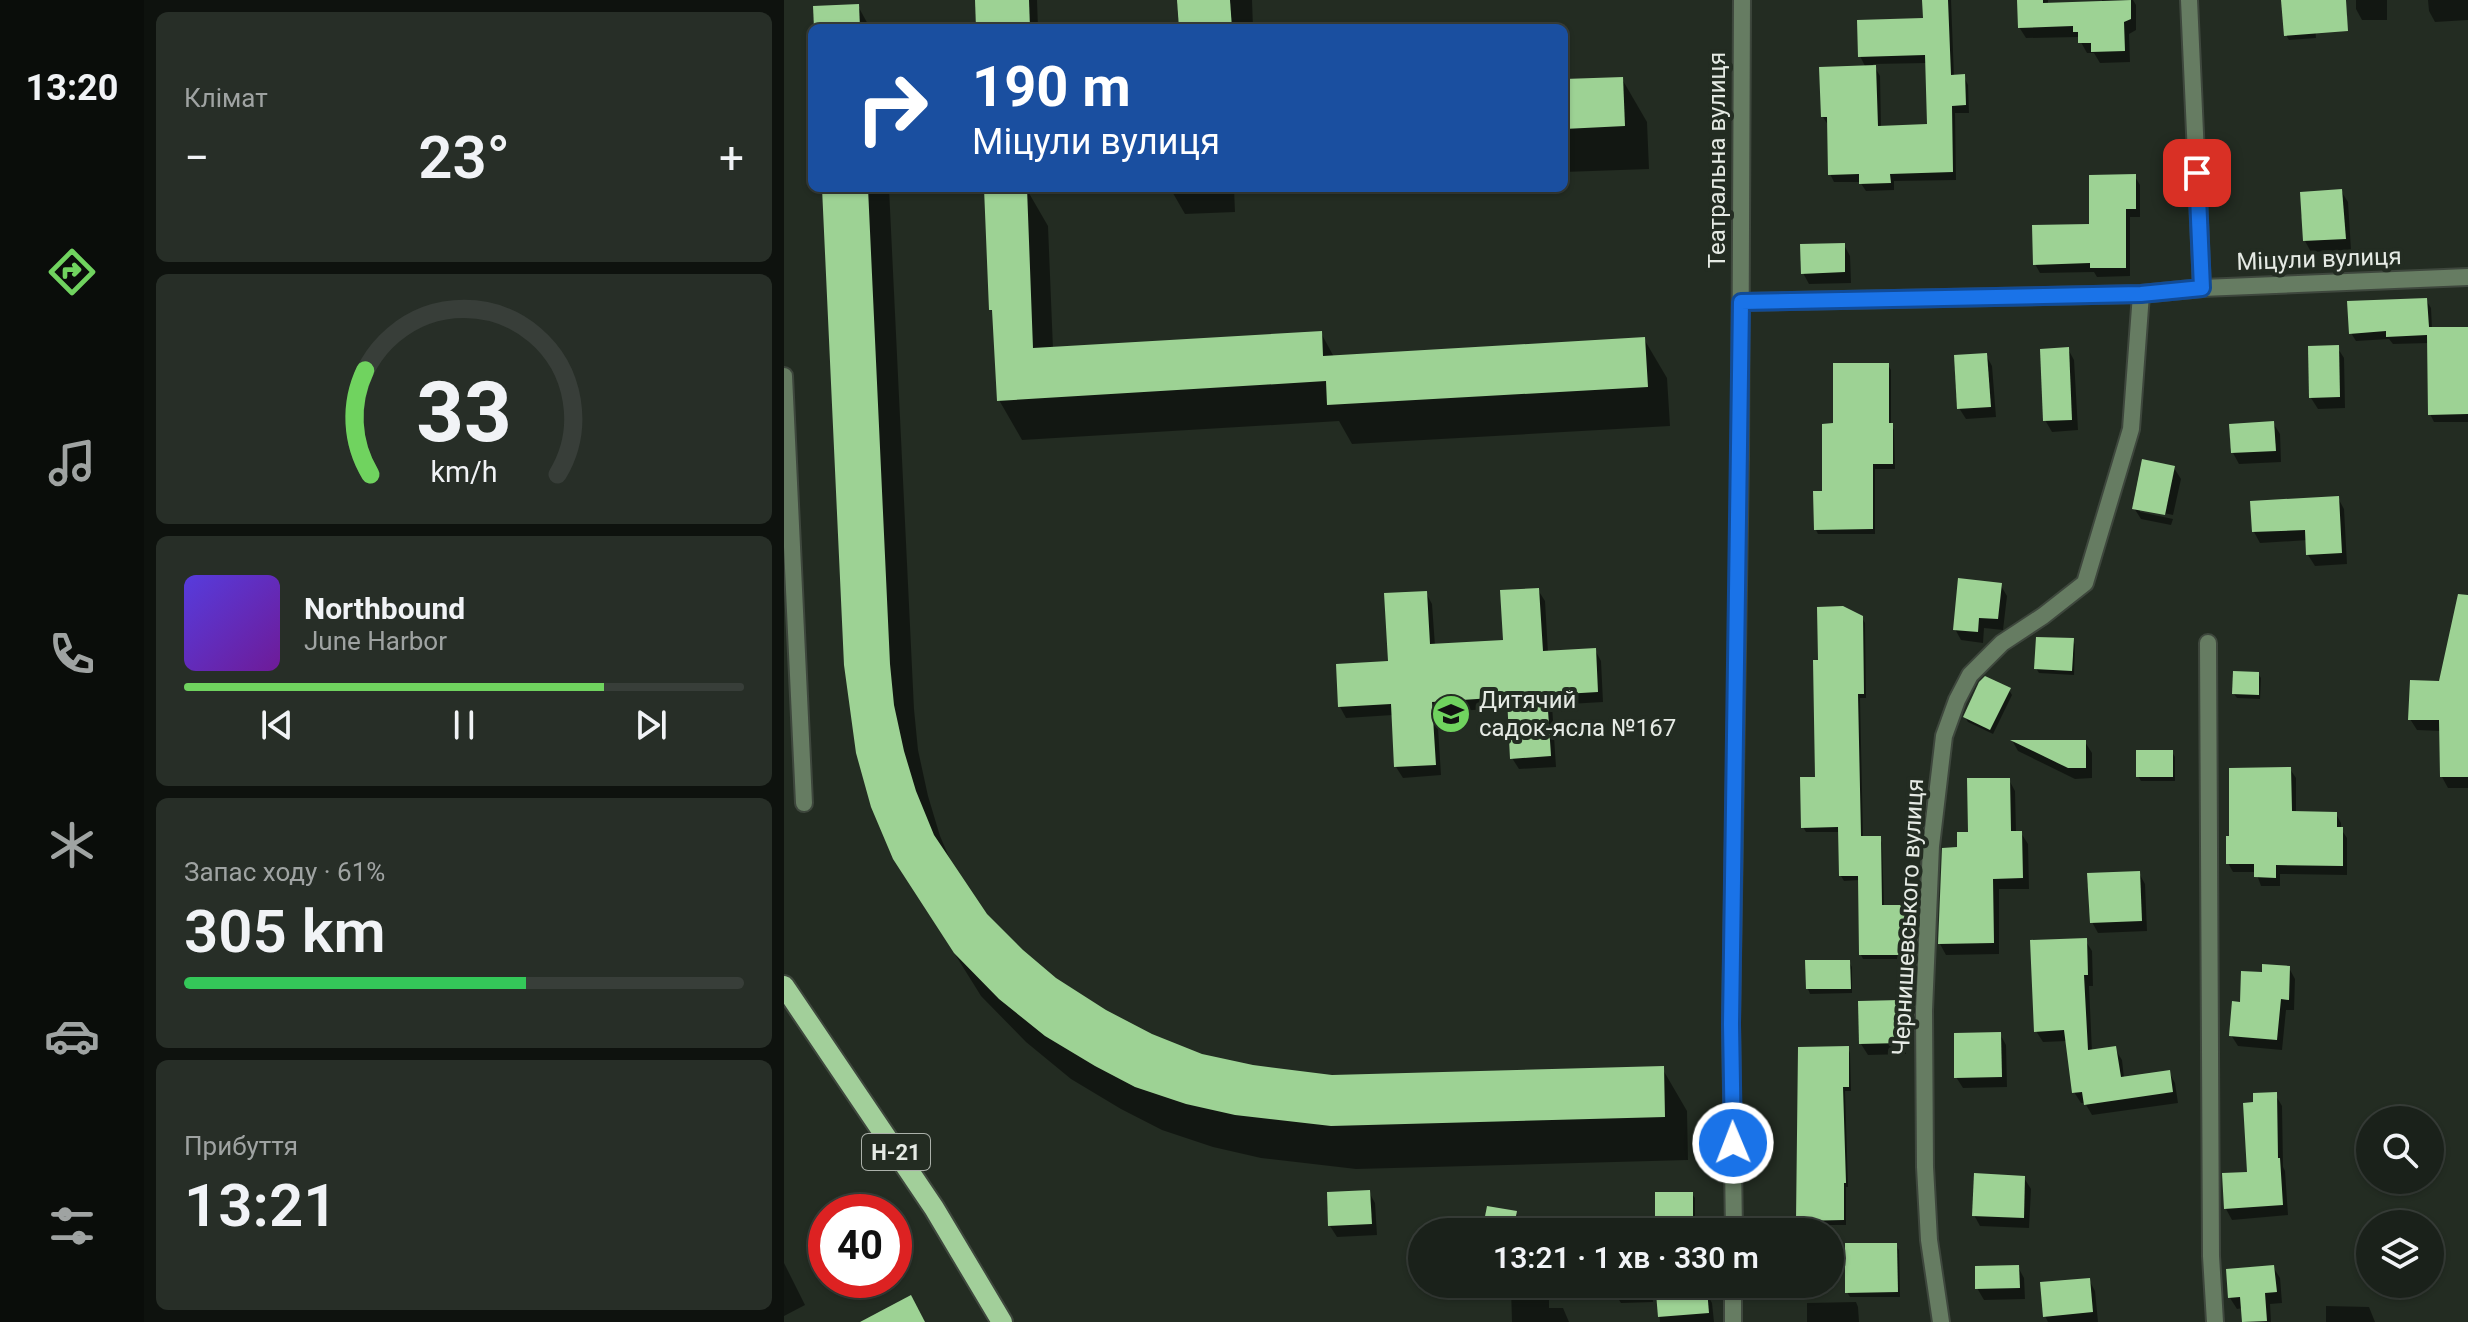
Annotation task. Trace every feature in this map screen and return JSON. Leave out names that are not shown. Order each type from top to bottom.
[{"type":"main road","name":"Н-21","points":[[784,986],[934,1208],[1002,1322]]},
{"type":"street","name":"Театральна вулиця","points":[[1734,1218],[1731,1024],[1742,0]]},
{"type":"street","points":[[2189,0],[2202,288]]},
{"type":"street","name":"Міцули вулиця","points":[[1741,302],[2141,294],[2202,288],[2468,277]]},
{"type":"street","name":"Чернишевського вулиця","points":[[1941,1322],[1929,1240],[1925,1167],[1924,1010],[1931,846],[1944,736],[1970,675],[2002,643],[2085,583],[2131,429],[2141,294]]},
{"type":"street","points":[[784,376],[804,803]]},
{"type":"street","points":[[2208,643],[2211,1256],[2215,1322]]},
{"type":"street","points":[[1733,1298],[1733,1322]]},
{"type":"building","points":[[975,0],[1029,0],[1030,24],[976,24]]},
{"type":"building","points":[[1177,0],[1230,0],[1232,24],[1179,24]]},
{"type":"building","points":[[1922,0],[1948,0],[1951,75],[1965,74],[1966,105],[1952,106],[1953,172],[1890,174],[1891,183],[1859,184],[1859,174],[1828,175],[1827,117],[1821,117],[1819,67],[1876,65],[1878,126],[1927,124],[1925,55],[1858,57],[1857,20],[1923,18]]},
{"type":"building","points":[[2017,0],[2043,0],[2043,3],[2131,0],[2131,19],[2124,22],[2125,51],[2091,52],[2091,43],[2078,43],[2078,32],[2073,32],[2073,26],[2018,28]]},
{"type":"building","points":[[2281,0],[2346,0],[2348,31],[2284,36]]},
{"type":"building","points":[[859,4],[860,24],[814,24],[813,6]]},
{"type":"building","points":[[1623,77],[1625,126],[1568,129],[1568,79]]},
{"type":"building","points":[[2136,174],[2136,209],[2126,209],[2126,268],[2090,268],[2090,263],[2033,265],[2032,225],[2089,224],[2089,175]]},
{"type":"building","points":[[2342,189],[2346,239],[2303,241],[2300,192]]},
{"type":"building","points":[[822,192],[868,192],[894,705],[916,791],[934,835],[987,914],[1056,978],[1106,1010],[1152,1034],[1202,1054],[1253,1065],[1332,1075],[1664,1066],[1665,1117],[1331,1126],[1235,1115],[1186,1104],[1135,1087],[1095,1066],[1045,1036],[999,999],[954,953],[893,859],[871,807],[856,753],[844,665]]},
{"type":"building","points":[[984,192],[1027,192],[1033,348],[1322,331],[1323,356],[1645,337],[1648,387],[1327,405],[1326,381],[997,401],[992,310],[989,310]]},
{"type":"building","points":[[1845,243],[1845,272],[1801,274],[1800,244]]},
{"type":"building","points":[[2427,298],[2429,327],[2468,327],[2468,414],[2428,415],[2427,335],[2386,337],[2386,331],[2349,334],[2347,301]]},
{"type":"building","points":[[2339,345],[2340,397],[2309,398],[2308,346]]},
{"type":"building","points":[[2069,347],[2072,420],[2043,421],[2040,349]]},
{"type":"building","points":[[1987,353],[1991,407],[1957,409],[1954,355]]},
{"type":"building","points":[[1833,363],[1889,363],[1893,464],[1873,464],[1873,529],[1814,530],[1813,491],[1822,491],[1822,424],[1833,423]]},
{"type":"building","points":[[2274,421],[2276,451],[2231,453],[2229,424]]},
{"type":"building","points":[[2142,459],[2175,466],[2165,515],[2132,509]]},
{"type":"building","points":[[2339,496],[2342,553],[2306,555],[2305,530],[2252,532],[2250,501]]},
{"type":"building","points":[[1958,578],[2002,583],[1998,619],[1979,618],[1978,632],[1953,630]]},
{"type":"building","points":[[1539,588],[1543,651],[1596,648],[1598,692],[1547,695],[1551,756],[1510,759],[1507,697],[1432,702],[1436,765],[1394,767],[1391,704],[1338,707],[1336,664],[1388,661],[1384,593],[1427,591],[1430,644],[1503,640],[1500,590]]},
{"type":"building","points":[[2458,594],[2468,595],[2468,777],[2440,777],[2439,720],[2408,720],[2410,680],[2439,681]]},
{"type":"building","points":[[1843,606],[1863,616],[1864,694],[1858,694],[1861,836],[1881,836],[1882,905],[1917,905],[1916,945],[1903,945],[1904,955],[1859,955],[1858,876],[1839,876],[1838,827],[1801,828],[1800,777],[1815,777],[1813,660],[1818,660],[1817,607]]},
{"type":"building","points":[[2036,637],[2074,638],[2072,671],[2034,669]]},
{"type":"building","points":[[2233,671],[2259,672],[2259,695],[2232,694]]},
{"type":"building","points":[[1985,676],[2011,688],[1990,730],[1963,717],[1979,682]]},
{"type":"building","points":[[2010,740],[2086,740],[2086,768],[2068,768]]},
{"type":"building","points":[[2136,750],[2173,750],[2173,777],[2136,777]]},
{"type":"building","points":[[2291,767],[2292,811],[2337,812],[2337,827],[2343,827],[2343,866],[2276,865],[2276,878],[2254,877],[2254,864],[2226,864],[2229,768]]},
{"type":"building","points":[[1967,778],[2010,778],[2011,831],[2022,831],[2023,878],[1993,879],[1994,943],[1938,944],[1942,848],[1957,847],[1957,832],[1968,832]]},
{"type":"building","points":[[2140,871],[2142,921],[2090,923],[2087,873]]},
{"type":"building","points":[[2087,938],[2088,975],[2084,975],[2088,1050],[2116,1046],[2121,1077],[2170,1070],[2173,1092],[2084,1105],[2082,1092],[2072,1093],[2064,1030],[2034,1032],[2030,940]]},
{"type":"building","points":[[1805,960],[1850,960],[1851,989],[1806,989]]},
{"type":"building","points":[[2262,964],[2290,966],[2289,1000],[2281,999],[2277,1040],[2229,1036],[2232,1001],[2240,1002],[2241,971],[2262,972]]},
{"type":"building","points":[[1900,1000],[1901,1043],[1859,1044],[1858,1001]]},
{"type":"building","points":[[2001,1032],[2002,1077],[1954,1078],[1954,1033]]},
{"type":"building","points":[[1849,1046],[1849,1087],[1843,1087],[1844,1218],[1796,1218],[1798,1047]]},
{"type":"building","points":[[2277,1092],[2278,1158],[2283,1205],[2224,1209],[2222,1173],[2247,1172],[2243,1103],[2253,1102],[2253,1093]]},
{"type":"building","points":[[1974,1173],[2025,1176],[2024,1218],[1972,1216]]},
{"type":"building","points":[[1370,1190],[1372,1224],[1328,1226],[1327,1192]]},
{"type":"building","points":[[1655,1192],[1693,1192],[1693,1218],[1655,1218]]},
{"type":"building","points":[[1487,1206],[1517,1211],[1516,1218],[1485,1218]]},
{"type":"building","points":[[1845,1243],[1897,1243],[1898,1292],[1845,1293]]},
{"type":"building","points":[[2019,1265],[2020,1288],[1975,1289],[1975,1266]]},
{"type":"building","points":[[2274,1265],[2277,1292],[2265,1293],[2267,1321],[2242,1322],[2240,1297],[2228,1298],[2226,1269]]},
{"type":"building","points":[[2090,1278],[2093,1312],[2043,1317],[2040,1282]]},
{"type":"building","points":[[912,1297],[925,1322],[860,1322]]},
{"type":"building","points":[[1656,1298],[1708,1298],[1709,1313],[1658,1317]]},
{"type":"place","name":"Дитячий садок-ясла №167","points":[[1451,714]]},
{"type":"route","points":[[1733,1143],[1731,1024],[1741,302],[2141,294],[2202,288],[2197,173]]}]
